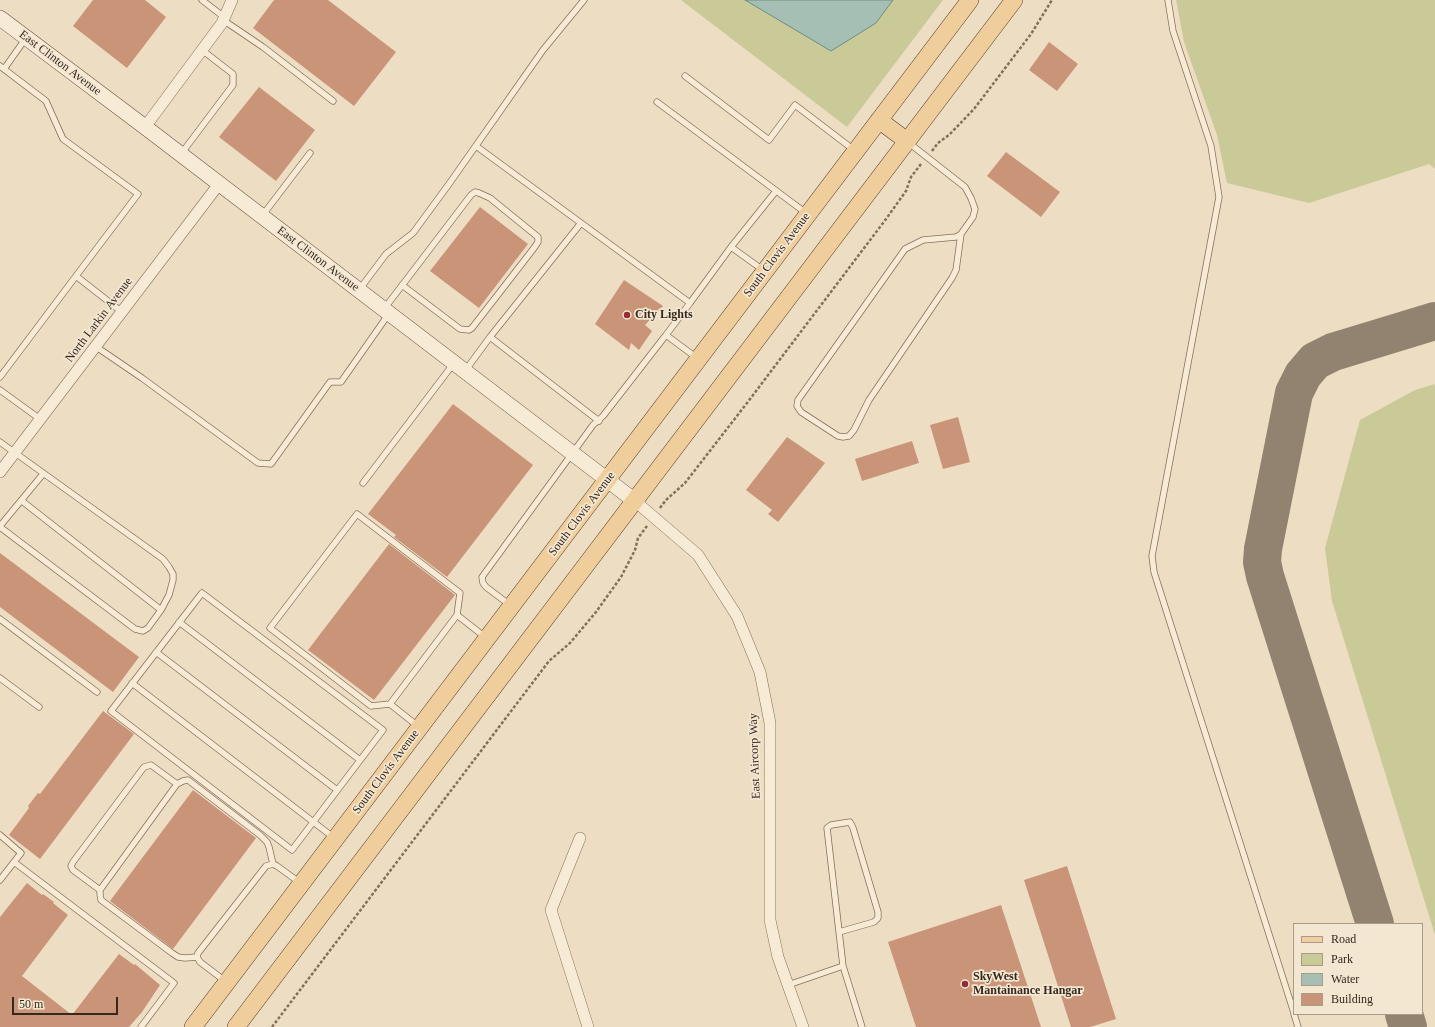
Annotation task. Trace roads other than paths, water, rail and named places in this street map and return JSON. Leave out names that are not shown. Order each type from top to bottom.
[{"type":"main road","name":"South Clovis Avenue","points":[[193,1027],[970,0]]},
{"type":"main road","points":[[236,1027],[1014,0]]},
{"type":"main road","points":[[879,120],[907,141]]},
{"type":"street","points":[[145,127],[224,18],[232,0]]},
{"type":"street","name":"East Clinton Avenue","points":[[0,18],[635,500]]},
{"type":"street","name":"North Larkin Avenue","points":[[0,472],[219,184]]},
{"type":"street","name":"East Aircorp Way","points":[[635,500],[698,555],[737,616],[760,672],[770,723],[770,920],[778,957],[802,1027]]},
{"type":"street","points":[[580,838],[551,910],[588,1027]]},
{"type":"lane","points":[[202,0],[333,101]]},
{"type":"lane","points":[[359,290],[386,254],[413,233],[543,50],[584,0]]},
{"type":"lane","points":[[1168,0],[1173,31],[1211,146],[1219,198],[1152,556],[1154,572],[1293,1011]]},
{"type":"lane","points":[[0,377],[138,194],[63,139],[46,101],[2,67],[27,38]]},
{"type":"lane","points":[[181,154],[233,85],[233,74],[202,50]]},
{"type":"lane","points":[[685,76],[769,140],[795,105],[856,151]]},
{"type":"lane","points":[[657,102],[808,214]]},
{"type":"lane","points":[[907,141],[965,187],[971,198],[975,209],[973,217],[961,234],[956,270],[869,400],[854,430],[849,436],[838,436],[801,412],[797,406],[798,400],[905,250],[923,240],[961,234]]},
{"type":"lane","points":[[476,146],[690,303]]},
{"type":"lane","points":[[262,216],[310,153]]},
{"type":"lane","points":[[512,606],[486,587],[483,583],[482,577],[572,452],[666,335],[776,191]]},
{"type":"lane","points":[[95,346],[142,378],[258,463],[271,464],[330,382],[341,382],[402,285],[475,192],[490,198],[538,236],[538,242],[534,248],[469,330],[460,329],[402,285]]},
{"type":"lane","points":[[363,482],[459,367],[490,337],[581,223]]},
{"type":"lane","points":[[732,247],[764,272]]},
{"type":"lane","points":[[76,276],[122,312]]},
{"type":"lane","points":[[666,335],[699,359]]},
{"type":"lane","points":[[490,337],[599,420]]},
{"type":"lane","points":[[0,390],[40,419]]},
{"type":"lane","points":[[0,442],[163,559],[173,574],[173,585],[161,610],[146,630],[135,629],[0,527],[43,474]]},
{"type":"lane","points":[[22,501],[161,610]]},
{"type":"lane","points":[[390,704],[458,615],[460,593],[357,514],[270,628],[371,706],[390,704],[420,727]]},
{"type":"lane","points":[[202,593],[383,730],[292,850],[111,711],[156,652],[202,593]]},
{"type":"lane","points":[[458,615],[487,638]]},
{"type":"lane","points":[[0,619],[97,692]]},
{"type":"lane","points":[[179,622],[360,760]]},
{"type":"lane","points":[[156,652],[337,790]]},
{"type":"lane","points":[[0,678],[39,707]]},
{"type":"lane","points":[[132,683],[335,839]]},
{"type":"lane","points":[[100,890],[73,870],[73,862],[144,767],[151,764],[177,784]]},
{"type":"lane","points":[[273,864],[266,866],[197,957],[178,957],[102,900],[100,894],[100,890],[177,784],[183,780],[188,780],[260,835],[270,847],[273,864],[301,884]]},
{"type":"lane","points":[[839,932],[874,922],[878,918],[878,912],[850,822],[831,825],[827,828],[839,932],[843,966],[862,1027]]},
{"type":"lane","points":[[0,835],[21,853],[0,880]]},
{"type":"lane","points":[[14,862],[174,982],[141,1027]]},
{"type":"lane","points":[[197,957],[200,962],[226,982]]},
{"type":"lane","points":[[788,985],[843,966]]},
{"type":"lane","points":[[1294,1015],[1298,1027]]},
{"type":"water","points":[[745,0],[893,0],[876,23],[831,51]]},
{"type":"place","name":"City Lights","points":[[627,315]]},
{"type":"place","name":"SkyWest Mantainance Hangar","points":[[965,984]]}]
